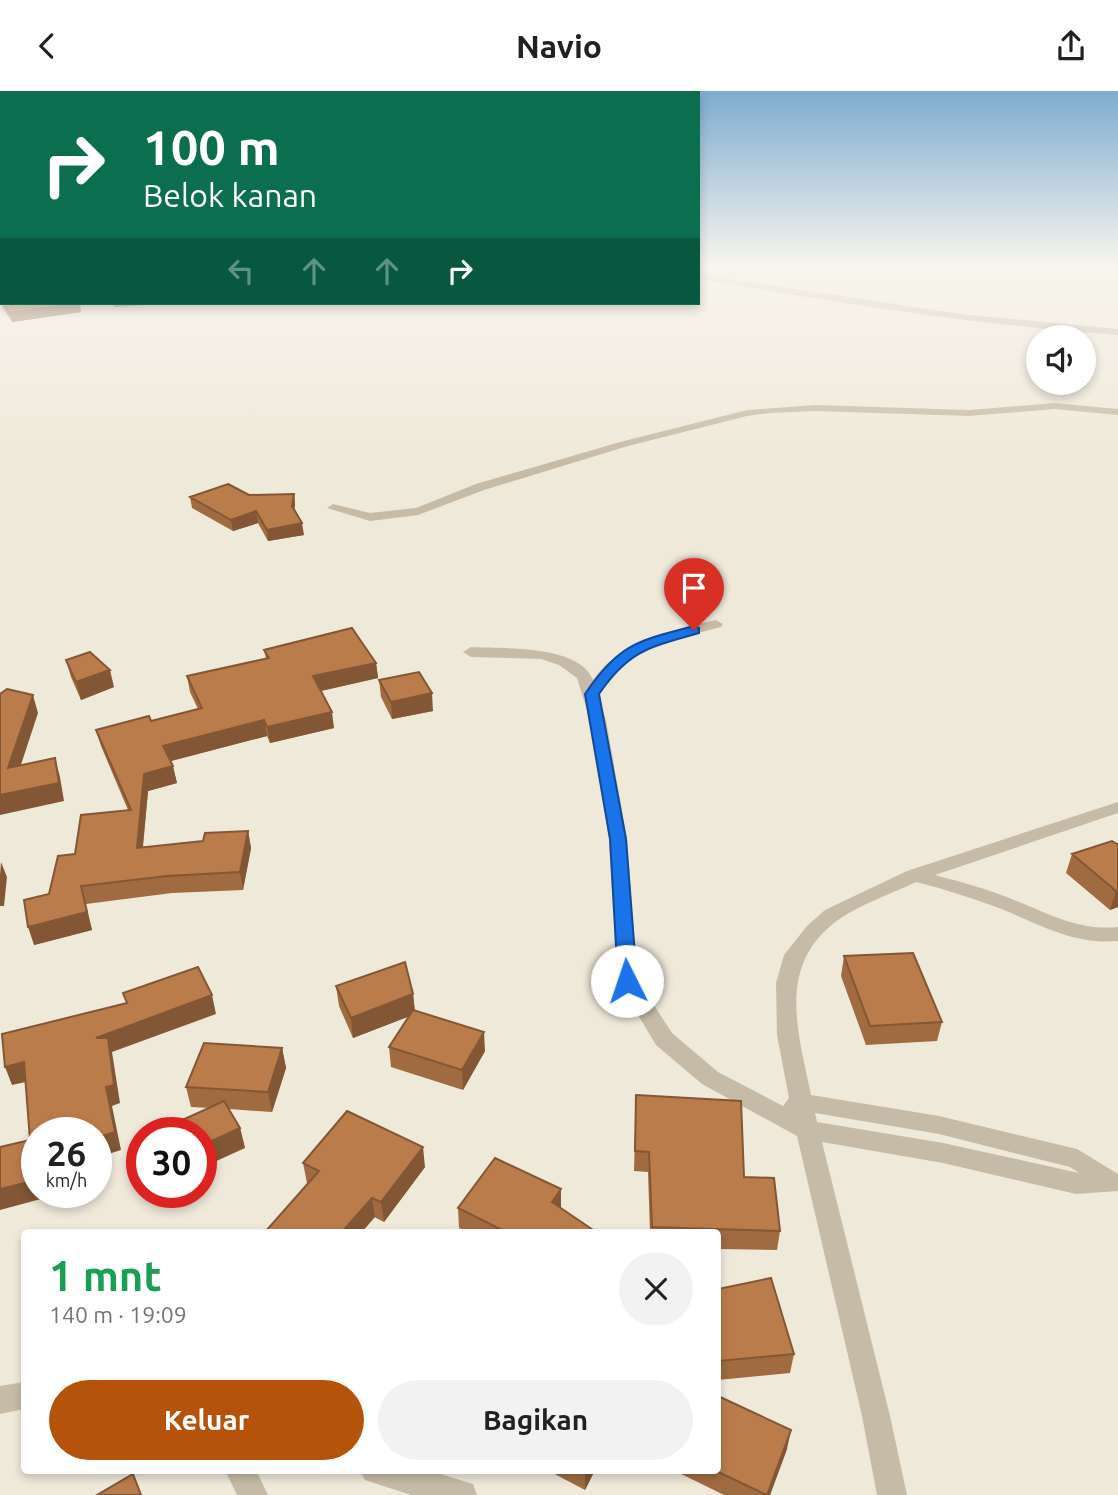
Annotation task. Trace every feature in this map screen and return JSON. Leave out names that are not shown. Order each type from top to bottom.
[{"type":"street","points":[[333,508],[370,517],[418,510],[481,487],[624,444],[747,413],[770,410],[815,408],[968,413],[1054,406],[1118,412]]},
{"type":"street","points":[[592,694],[610,668],[625,654],[651,642],[716,624]]},
{"type":"street","points":[[471,652],[542,655],[564,662],[584,676],[592,694],[618,839],[627,981],[664,1039],[710,1078],[807,1130],[943,1153],[1076,1184],[1113,1183]]},
{"type":"street","points":[[892,1495],[876,1416],[807,1130],[788,1035],[786,983],[794,955],[832,915],[914,875],[1118,807]]},
{"type":"street","points":[[914,875],[1007,904],[1059,929],[1082,935],[1118,934]]},
{"type":"street","points":[[780,1114],[801,1102],[939,1125],[1077,1159],[1113,1183]]},
{"type":"street","points":[[0,1400],[21,1396]]},
{"type":"street","points":[[242,1474],[253,1495]]},
{"type":"street","points":[[389,1474],[462,1495]]},
{"type":"building","points":[[228,484],[249,495],[294,494],[292,506],[302,523],[267,530],[256,511],[231,520],[190,497]]},
{"type":"building","points":[[352,628],[376,663],[313,676],[332,712],[267,727],[264,720],[163,746],[173,766],[144,774],[137,848],[203,841],[205,833],[248,831],[240,872],[167,876],[81,886],[87,912],[28,927],[24,900],[49,894],[58,856],[75,854],[81,815],[131,810],[96,730],[149,716],[151,721],[202,708],[187,676],[269,658],[264,650]]},
{"type":"building","points":[[90,652],[110,670],[76,682],[66,660]]},
{"type":"building","points":[[419,672],[432,693],[391,702],[379,680]]},
{"type":"building","points":[[7,689],[33,695],[8,768],[55,758],[59,783],[0,795],[0,694]]},
{"type":"building","points":[[1112,841],[1118,844],[1116,891],[1072,854]]},
{"type":"building","points":[[913,953],[942,1022],[870,1026],[844,956]]},
{"type":"building","points":[[405,962],[413,994],[351,1018],[336,986]]},
{"type":"building","points":[[198,967],[212,995],[96,1038],[108,1038],[114,1085],[106,1087],[112,1117],[28,1117],[24,1062],[5,1067],[2,1034],[127,1003],[123,993]]},
{"type":"building","points":[[413,1010],[484,1032],[462,1070],[389,1047]]},
{"type":"building","points":[[204,1043],[282,1048],[268,1092],[186,1087]]},
{"type":"building","points":[[636,1095],[741,1101],[744,1177],[774,1178],[780,1231],[652,1227],[649,1152],[635,1151]]},
{"type":"building","points":[[224,1101],[240,1128],[217,1139],[217,1117],[189,1117]]},
{"type":"building","points":[[347,1111],[423,1147],[381,1202],[372,1198],[345,1229],[268,1229],[319,1171],[303,1163]]},
{"type":"building","points":[[21,1142],[21,1184],[0,1189],[0,1147]]},
{"type":"building","points":[[495,1158],[561,1189],[552,1202],[592,1229],[500,1229],[458,1208]]},
{"type":"building","points":[[771,1278],[794,1354],[721,1361],[721,1288]]},
{"type":"building","points":[[721,1397],[791,1430],[767,1495],[721,1473]]},
{"type":"building","points":[[133,1474],[141,1495],[97,1495]]},
{"type":"route","points":[[627,981],[618,839],[592,694],[610,668],[625,654],[651,642],[694,630]]}]
